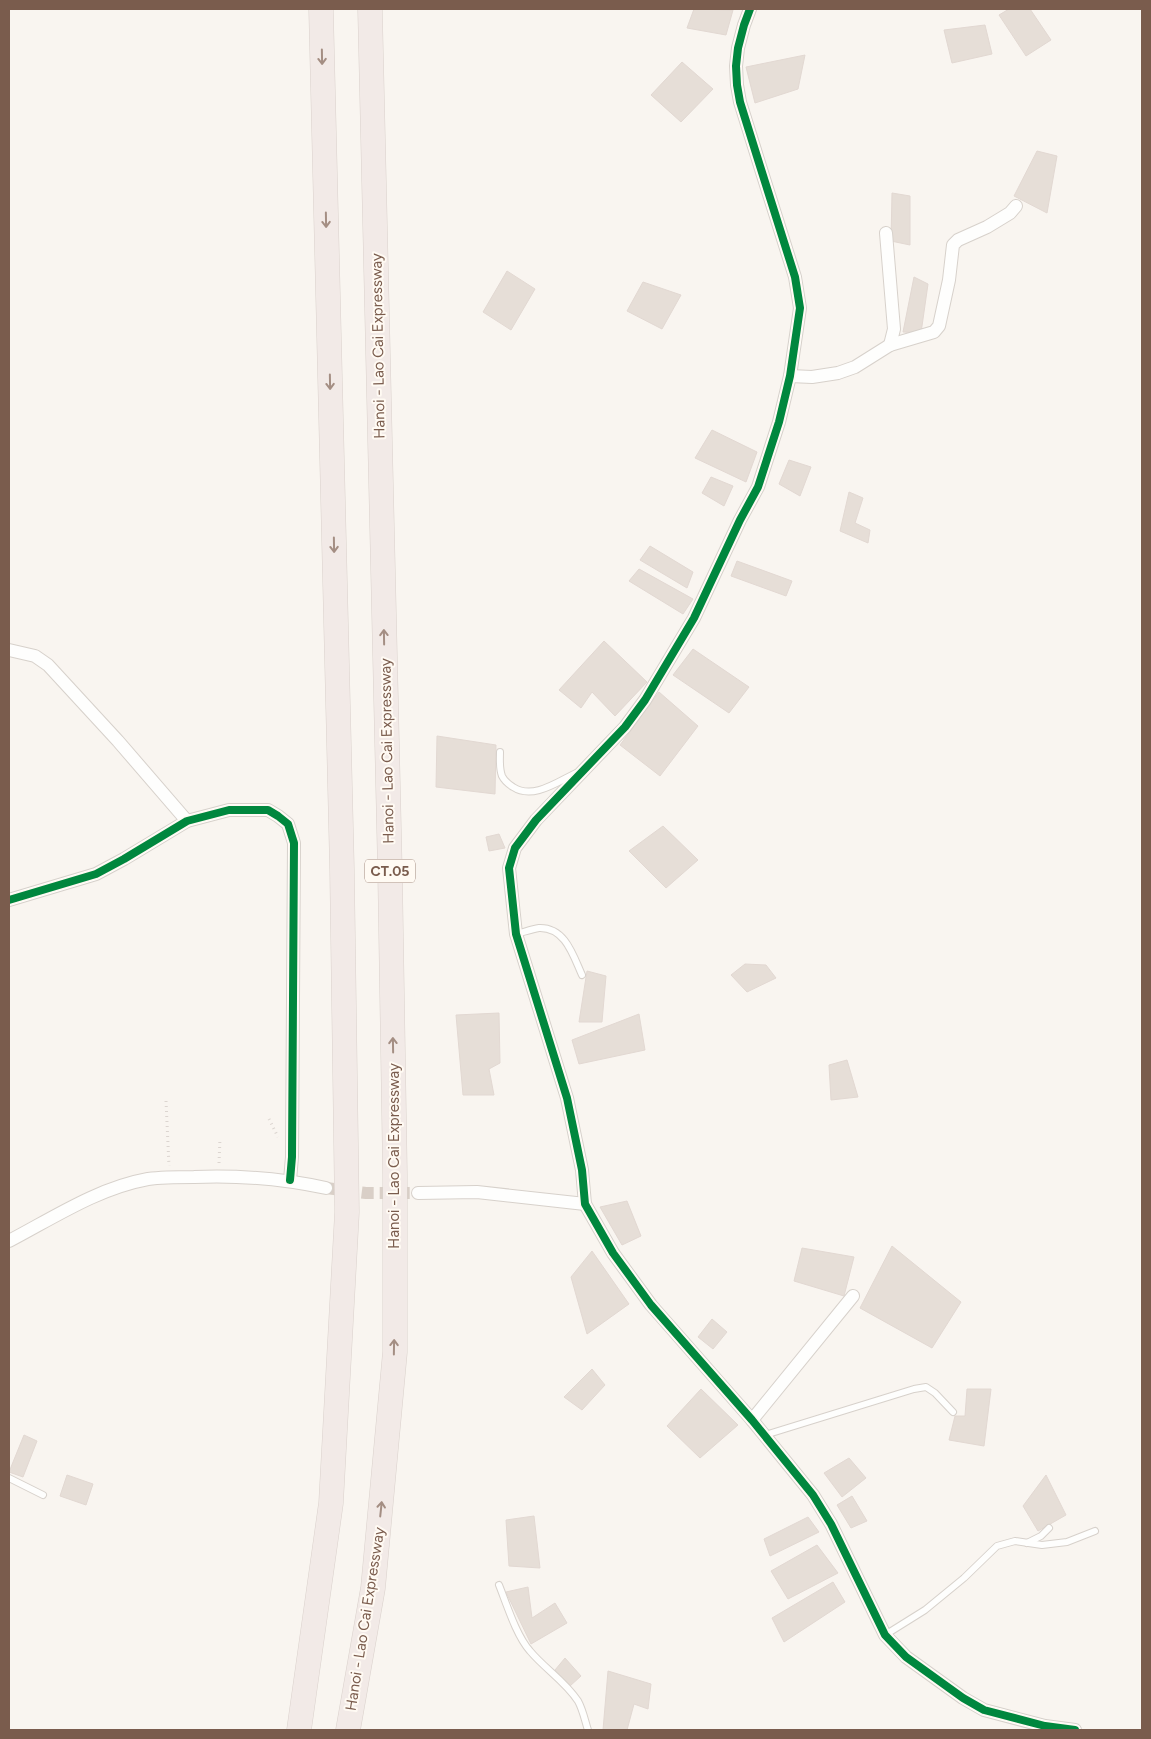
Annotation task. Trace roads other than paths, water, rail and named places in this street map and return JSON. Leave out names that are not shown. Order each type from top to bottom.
[{"type":"highway","points":[[299,1730],[331,1503],[346,1212],[342,869],[321,9]]},
{"type":"highway","name":"Hanoi - Lao Cai Expressway","points":[[348,1730],[373,1588],[395,1352],[395,1174],[390,872],[370,9]]},
{"type":"street","points":[[750,9],[738,48],[736,66],[740,102],[796,277],[800,308],[790,376],[780,422],[758,487],[740,520],[694,618],[645,700],[626,727],[536,820],[515,848],[509,868],[516,934],[566,1098],[582,1170],[585,1204],[613,1253],[651,1305],[752,1420],[813,1495],[832,1524],[885,1635],[906,1657],[963,1698],[984,1710],[1041,1728],[1075,1730]]},
{"type":"street","points":[[790,376],[812,377],[838,373],[856,366],[890,346],[925,336],[938,329],[949,280],[953,245],[958,240],[987,227],[1010,213],[1016,206]]},
{"type":"street","points":[[886,233],[894,329],[890,346]]},
{"type":"street","points":[[9,650],[35,656],[48,665],[118,741],[187,821]]},
{"type":"street","points":[[9,900],[96,874],[187,821],[228,810],[268,810],[288,824],[294,843],[292,1157],[290,1180]]},
{"type":"street","points":[[9,1240],[113,1189],[148,1179],[218,1176],[290,1180],[326,1188]]},
{"type":"street","points":[[418,1193],[478,1192],[585,1204]]},
{"type":"street","points":[[752,1420],[853,1296]]},
{"type":"lane","points":[[500,752],[500,768],[503,778],[514,788],[527,792],[544,789],[584,769]]},
{"type":"lane","points":[[516,934],[538,928],[550,929],[560,934],[571,951],[582,975]]},
{"type":"lane","points":[[764,1435],[926,1387],[935,1393],[953,1412]]},
{"type":"lane","points":[[9,1478],[44,1495]]},
{"type":"lane","points":[[1026,1544],[1041,1536],[1048,1528]]},
{"type":"lane","points":[[885,1635],[925,1610],[964,1578],[997,1546],[1015,1541],[1042,1545],[1067,1542],[1095,1531]]},
{"type":"lane","points":[[498,1585],[519,1633],[529,1650],[557,1676],[579,1703],[588,1730]]},
{"type":"tunnel","points":[[326,1188],[366,1193],[418,1193]]}]
